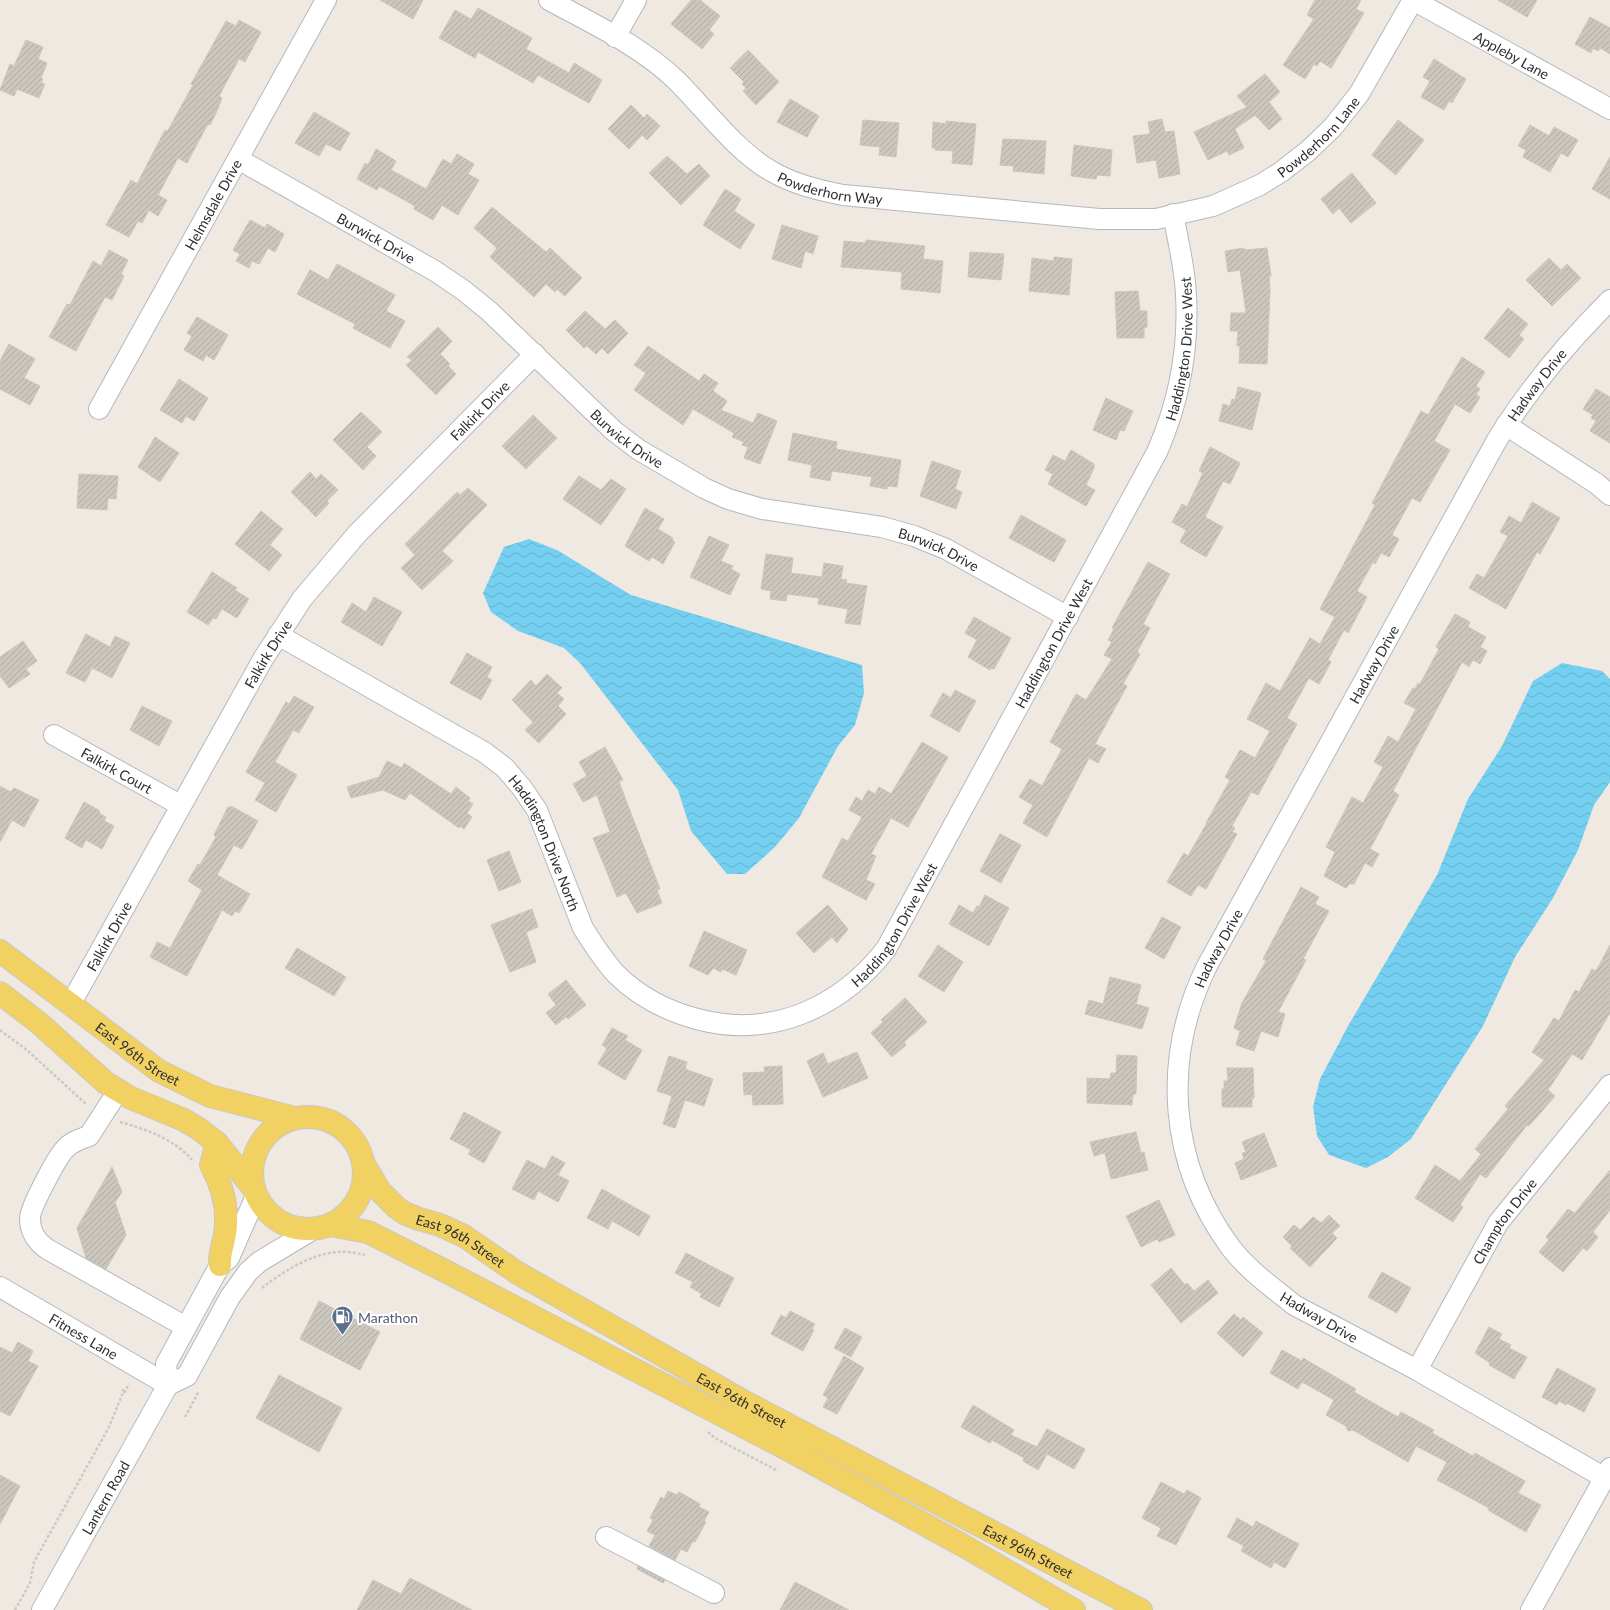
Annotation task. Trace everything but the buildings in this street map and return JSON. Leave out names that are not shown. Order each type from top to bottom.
[{"type":"main road","name":"East 96th Street","points":[[0,951],[146,1063],[184,1085],[226,1101],[295,1118]]},
{"type":"main road","points":[[0,993],[38,1022],[89,1069],[118,1091],[140,1102],[184,1120],[200,1129],[217,1143],[255,1193],[262,1206],[276,1220],[293,1228],[321,1228],[346,1216],[358,1201],[364,1183],[364,1164],[358,1146],[347,1131],[331,1121],[313,1117],[295,1118],[278,1125],[264,1137],[255,1153],[252,1171],[255,1193]]},
{"type":"main road","points":[[217,1143],[210,1165],[222,1190],[226,1217],[225,1235],[220,1254],[220,1265]]},
{"type":"main road","name":"East 96th Street","points":[[364,1164],[380,1191],[404,1213],[419,1219],[440,1224],[464,1236],[516,1272],[743,1401],[1141,1610]]},
{"type":"main road","name":"East 96th Street","points":[[321,1228],[368,1232],[447,1272],[789,1450],[964,1546],[1074,1610]]},
{"type":"street","name":"Helmsdale Drive","points":[[100,409],[326,0]]},
{"type":"street","name":"Powderhorn Way","points":[[549,0],[644,55],[677,81],[742,148],[769,170],[809,188],[843,195],[1099,220],[1156,219],[1173,214]]},
{"type":"street","points":[[615,37],[636,0]]},
{"type":"street","name":"Appleby Lane","points":[[1413,0],[1610,109]]},
{"type":"street","name":"Powderhorn Lane","points":[[1173,214],[1213,206],[1248,190],[1281,172],[1308,151],[1333,128],[1354,101],[1413,0]]},
{"type":"street","name":"Burwick Drive","points":[[238,159],[435,271],[463,290],[534,354],[614,431],[639,450],[704,488],[728,499],[762,509],[874,525],[914,536],[946,549],[1068,617]]},
{"type":"street","name":"Haddington Drive West","points":[[799,1016],[829,1002],[847,990],[864,975],[886,949],[1157,452],[1177,396],[1185,355],[1187,322],[1183,271],[1173,214]]},
{"type":"street","name":"Hadway Drive","points":[[1607,1473],[1294,1305],[1254,1273],[1232,1248],[1213,1220],[1197,1189],[1180,1132],[1178,1107],[1179,1056],[1188,1014],[1207,966],[1506,425],[1541,375],[1569,342],[1610,300]]},
{"type":"street","name":"Falkirk Drive","points":[[70,1005],[180,805],[278,634],[319,578],[353,538],[534,354]]},
{"type":"street","points":[[1506,425],[1597,484],[1610,495]]},
{"type":"street","name":"Haddington Drive North","points":[[278,634],[484,752],[505,768],[522,788],[536,810],[583,928],[601,956],[617,975],[643,996],[665,1009],[689,1018],[713,1024],[747,1026],[773,1023],[799,1016]]},
{"type":"street","name":"Falkirk Court","points":[[54,735],[180,805]]},
{"type":"street","name":"Champton Drive","points":[[1417,1370],[1498,1223],[1610,1085]]},
{"type":"street","points":[[118,1091],[89,1136],[79,1139],[63,1150],[31,1211],[32,1231],[35,1238],[47,1249],[186,1327]]},
{"type":"street","points":[[255,1193],[229,1258],[220,1265],[166,1364],[168,1385],[187,1376],[230,1297],[248,1272],[259,1262],[321,1228]]},
{"type":"street","name":"Fitness Lane","points":[[0,1287],[168,1385]]},
{"type":"street","name":"Lantern Road","points":[[42,1610],[168,1385]]},
{"type":"street","points":[[1531,1610],[1607,1473]]},
{"type":"street","points":[[606,1537],[714,1593]]},
{"type":"path","points":[[0,1030],[28,1052],[87,1106]]},
{"type":"path","points":[[118,1122],[163,1138],[180,1148],[196,1164]]},
{"type":"path","points":[[260,1290],[281,1275],[319,1256],[347,1252],[372,1257]]},
{"type":"path","points":[[185,1418],[203,1385]]},
{"type":"path","points":[[15,1610],[30,1583],[34,1562],[109,1427],[122,1396],[123,1389]]},
{"type":"path","points":[[706,1430],[715,1438],[778,1471]]},
{"type":"water","points":[[529,539],[557,550],[631,595],[862,665],[864,693],[855,725],[838,746],[799,818],[775,847],[745,874],[727,874],[691,831],[678,790],[580,663],[564,648],[518,631],[491,612],[483,593],[504,547]]},
{"type":"water","points":[[1562,663],[1602,671],[1610,679],[1610,782],[1594,805],[1578,850],[1553,898],[1515,957],[1483,1026],[1411,1139],[1388,1157],[1366,1168],[1329,1155],[1317,1136],[1313,1107],[1320,1079],[1348,1026],[1437,875],[1468,799],[1502,746],[1533,681]]},
{"type":"place","name":"Marathon","points":[[343,1336]]}]
